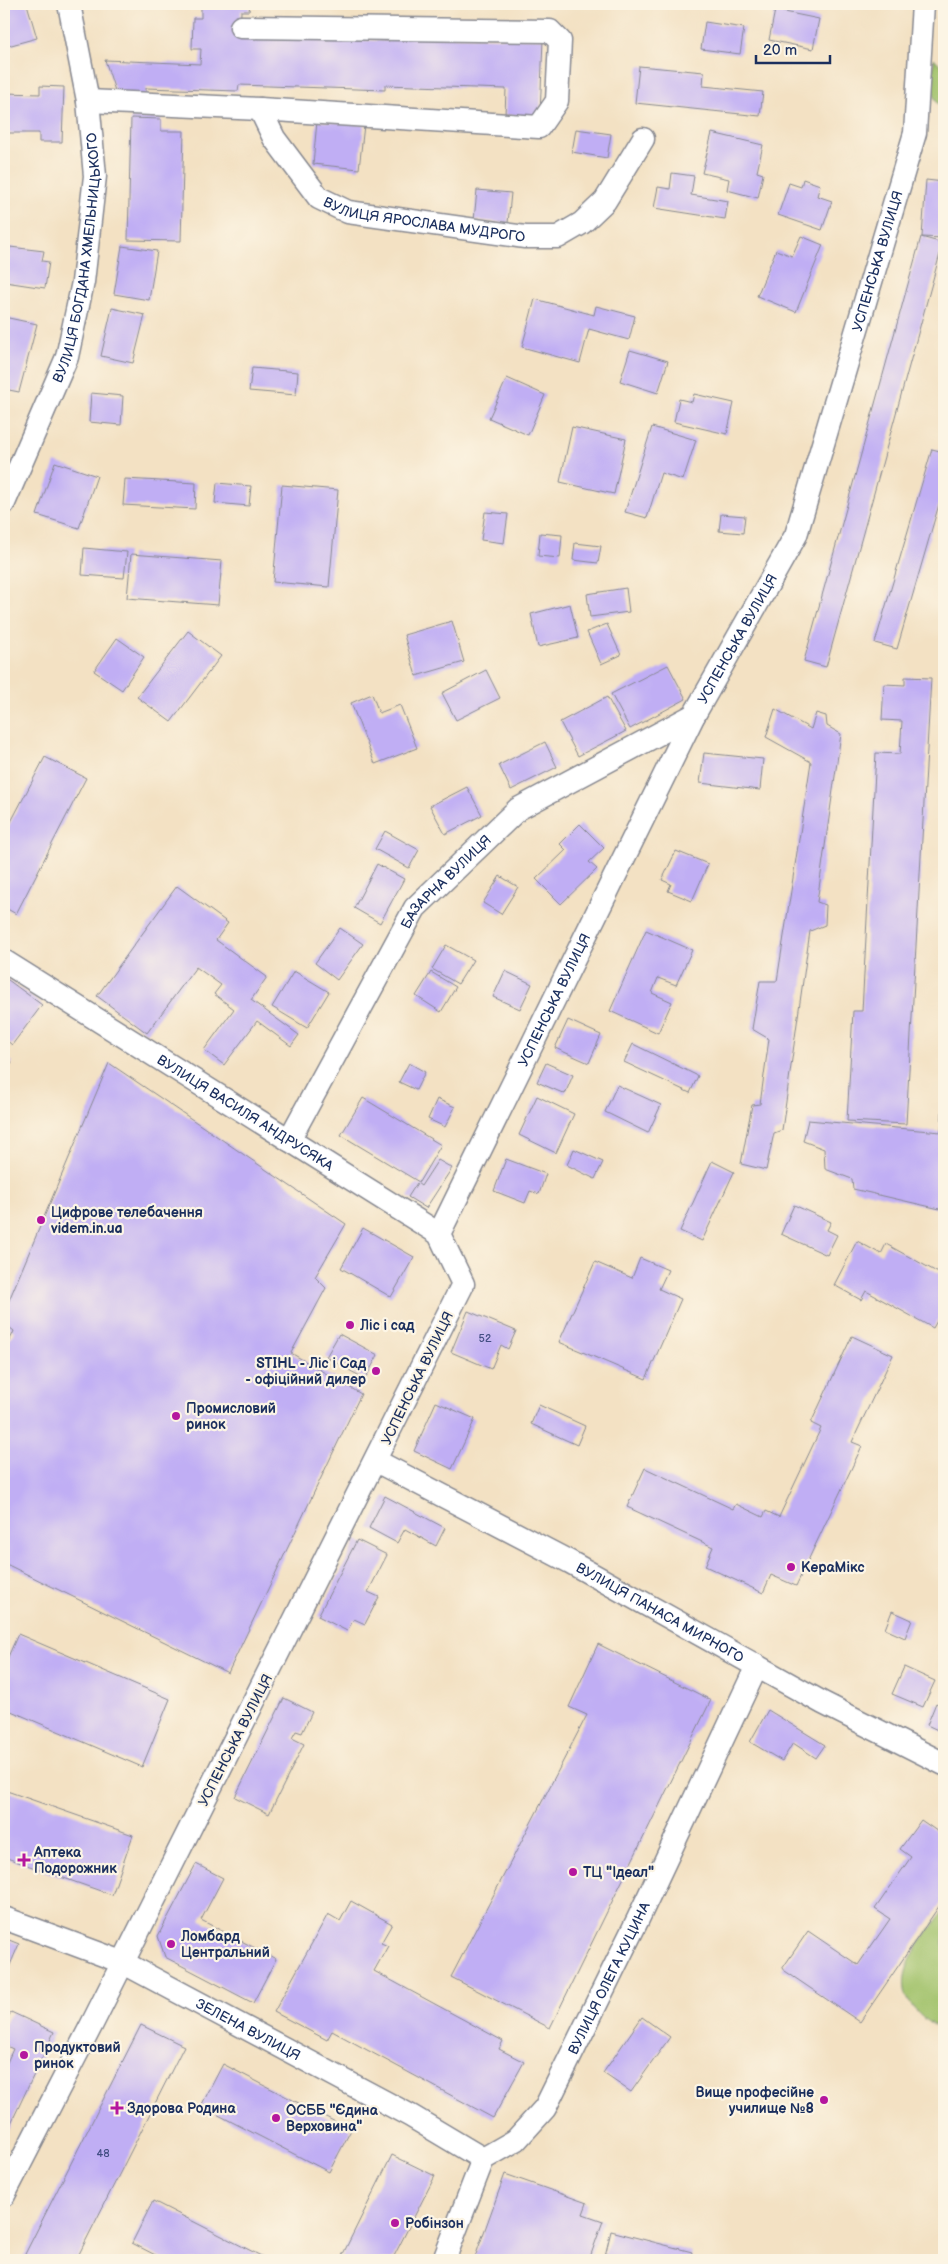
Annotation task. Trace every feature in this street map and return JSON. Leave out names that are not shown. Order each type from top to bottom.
[{"type":"street","name":"ВУЛИЦЯ БОГДАНА ХМЕЛЬНИЦЬКОГО","points":[[4,503],[66,357],[81,292],[95,176],[88,101],[69,4]]},
{"type":"street","name":"УСПЕНСЬКА ВУЛИЦЯ","points":[[4,2195],[376,1461],[463,1284],[439,1234],[694,714],[796,535],[915,133],[922,4]]},
{"type":"street","points":[[88,101],[260,109],[539,127],[557,101],[560,41],[550,31],[241,26]]},
{"type":"street","name":"ВУЛИЦЯ ЯРОСЛАВА МУДРОГО","points":[[260,109],[274,138],[319,198],[348,212],[525,237],[558,237],[582,223],[605,201],[643,140]]},
{"type":"street","name":"БАЗАРНА ВУЛИЦЯ","points":[[289,1140],[415,908],[518,809],[694,714]]},
{"type":"street","name":"ВУЛИЦЯ ВАСИЛЯ АНДРУСЯКА","points":[[4,961],[439,1234]]},
{"type":"street","name":"ВУЛИЦЯ ПАНАСА МИРНОГО","points":[[376,1461],[570,1562],[824,1703],[944,1764]]},
{"type":"street","name":"ВУЛИЦЯ ОЛЕГА КУЦИНА","points":[[483,2159],[516,2140],[545,2108],[638,1919],[757,1666]]},
{"type":"street","name":"ЗЕЛЕНА ВУЛИЦЯ","points":[[4,1918],[122,1962],[411,2116],[483,2159]]},
{"type":"street","points":[[444,2260],[483,2159]]},
{"type":"green space","points":[[934,58],[944,69],[944,109],[939,105],[934,93]]},
{"type":"green space","points":[[944,1910],[944,2030],[936,2027],[916,2011],[907,1998],[904,1985],[911,1959]]},
{"type":"building","points":[[4,4],[27,4],[37,38],[4,47]]},
{"type":"building","points":[[201,4],[250,4],[249,11],[241,11],[240,37],[389,41],[389,35],[543,39],[540,116],[505,115],[506,89],[385,85],[385,90],[239,85],[238,91],[146,88],[146,97],[117,97],[105,60],[200,64],[201,49],[192,49],[193,18],[201,18]]},
{"type":"building","points":[[775,10],[819,19],[813,49],[769,40]]},
{"type":"building","points":[[705,22],[744,28],[740,54],[701,49]]},
{"type":"building","points":[[639,66],[704,72],[703,86],[763,92],[760,116],[635,103]]},
{"type":"building","points":[[40,86],[64,87],[62,142],[39,142],[39,133],[4,133],[4,93],[40,94]]},
{"type":"building","points":[[131,118],[161,119],[161,131],[184,131],[181,241],[128,240]]},
{"type":"building","points":[[317,121],[364,125],[359,169],[313,164]]},
{"type":"building","points":[[576,129],[611,134],[607,158],[572,152]]},
{"type":"building","points":[[712,133],[763,145],[757,172],[763,174],[758,198],[727,190],[729,179],[702,173]]},
{"type":"building","points":[[672,173],[694,176],[691,195],[728,201],[725,219],[654,208],[658,187],[670,189]]},
{"type":"building","points":[[803,179],[820,185],[817,196],[832,201],[822,230],[778,215],[789,183],[801,187]]},
{"type":"building","points":[[926,180],[944,182],[944,238],[922,237]]},
{"type":"building","points":[[477,190],[511,193],[508,223],[474,220]]},
{"type":"building","points":[[801,236],[823,245],[796,312],[757,296],[776,250],[792,256]]},
{"type":"building","points":[[921,237],[943,243],[826,667],[804,661]]},
{"type":"building","points":[[122,246],[157,251],[149,300],[114,294]]},
{"type":"building","points":[[10,247],[44,251],[42,261],[49,262],[45,288],[5,282]]},
{"type":"building","points":[[535,299],[594,315],[596,306],[635,316],[629,340],[589,329],[580,363],[522,347]]},
{"type":"building","points":[[112,308],[145,315],[133,363],[101,356]]},
{"type":"building","points":[[4,317],[37,324],[19,392],[4,389]]},
{"type":"building","points":[[630,350],[668,361],[658,393],[620,381]]},
{"type":"building","points":[[252,368],[298,372],[296,395],[249,391]]},
{"type":"building","points":[[507,378],[545,395],[528,435],[489,418]]},
{"type":"building","points":[[91,393],[123,396],[121,425],[89,422]]},
{"type":"building","points":[[694,394],[734,403],[727,434],[674,422],[679,399],[692,402]]},
{"type":"building","points":[[572,427],[626,439],[614,494],[560,482]]},
{"type":"building","points":[[652,427],[696,440],[683,480],[661,473],[647,518],[625,512]]},
{"type":"building","points":[[932,449],[944,452],[944,487],[897,649],[875,643]]},
{"type":"building","points":[[55,462],[97,476],[79,528],[37,515]]},
{"type":"building","points":[[125,479],[196,483],[195,509],[123,505]]},
{"type":"building","points":[[217,483],[251,486],[249,506],[215,503]]},
{"type":"building","points":[[282,485],[338,490],[329,587],[273,582]]},
{"type":"building","points":[[485,512],[508,514],[504,543],[481,540]]},
{"type":"building","points":[[721,514],[745,516],[743,533],[719,531]]},
{"type":"building","points":[[540,533],[562,535],[560,558],[538,556]]},
{"type":"building","points":[[575,543],[601,546],[598,563],[573,560]]},
{"type":"building","points":[[84,548],[127,552],[124,578],[82,575]]},
{"type":"building","points":[[131,554],[222,561],[218,605],[127,598]]},
{"type":"building","points":[[626,588],[629,612],[590,617],[587,594]]},
{"type":"building","points":[[570,604],[578,638],[538,647],[531,614]]},
{"type":"building","points":[[452,621],[464,662],[416,676],[404,635]]},
{"type":"building","points":[[607,624],[621,655],[601,664],[587,632]]},
{"type":"building","points":[[188,631],[221,656],[171,722],[137,697]]},
{"type":"building","points":[[117,638],[144,657],[122,690],[94,671]]},
{"type":"building","points":[[668,665],[686,699],[630,729],[611,694]]},
{"type":"building","points":[[486,670],[500,698],[456,720],[442,693]]},
{"type":"building","points":[[905,677],[931,678],[906,1124],[847,1121],[853,1011],[862,1011],[876,753],[900,754],[902,721],[882,720],[884,684],[905,685]]},
{"type":"building","points":[[372,694],[379,713],[400,705],[417,748],[375,764],[351,703]]},
{"type":"building","points":[[607,697],[626,731],[578,756],[560,722]]},
{"type":"building","points":[[775,709],[811,729],[816,713],[826,716],[827,726],[841,734],[817,902],[826,905],[825,925],[810,931],[782,1130],[774,1133],[766,1170],[741,1164],[752,1105],[760,1104],[769,1039],[752,1029],[760,981],[777,981],[811,762],[766,737]]},
{"type":"building","points":[[545,742],[557,767],[511,790],[499,765]]},
{"type":"building","points":[[704,753],[763,759],[760,790],[700,783]]},
{"type":"building","points":[[45,757],[86,778],[16,914],[4,907],[4,835]]},
{"type":"building","points":[[467,787],[482,815],[445,834],[430,806]]},
{"type":"building","points":[[580,824],[604,848],[589,862],[597,869],[561,904],[536,879],[566,850],[560,844]]},
{"type":"building","points":[[385,831],[419,850],[409,868],[375,849]]},
{"type":"building","points":[[676,851],[708,864],[692,901],[668,891],[671,884],[662,880]]},
{"type":"building","points":[[377,864],[404,879],[380,923],[354,908]]},
{"type":"building","points":[[500,876],[518,887],[501,914],[483,903]]},
{"type":"building","points":[[177,886],[228,923],[216,940],[267,977],[251,1000],[299,1035],[291,1046],[257,1021],[224,1065],[204,1050],[234,1009],[214,994],[221,985],[196,967],[147,1033],[97,996]]},
{"type":"building","points":[[340,928],[363,944],[337,980],[315,963]]},
{"type":"building","points":[[646,930],[692,950],[676,985],[658,978],[652,993],[672,1002],[658,1033],[610,1011]]},
{"type":"building","points":[[446,945],[473,960],[458,984],[432,969]]},
{"type":"building","points":[[294,971],[329,992],[307,1028],[272,1007]]},
{"type":"building","points":[[505,971],[532,984],[520,1009],[493,997]]},
{"type":"building","points":[[431,972],[456,987],[441,1012],[416,996]]},
{"type":"building","points":[[4,977],[42,1005],[12,1045],[4,1038]]},
{"type":"building","points":[[568,1020],[601,1035],[589,1063],[555,1048]]},
{"type":"building","points":[[633,1044],[698,1076],[690,1093],[624,1062]]},
{"type":"building","points":[[4,1056],[12,1062],[4,1073]]},
{"type":"building","name":"Промисловий ринок","points":[[109,1063],[346,1224],[315,1277],[326,1288],[291,1353],[361,1394],[228,1673],[4,1563],[4,1353],[14,1331],[4,1323],[4,1312]]},
{"type":"building","points":[[409,1063],[425,1072],[416,1090],[399,1082]]},
{"type":"building","points":[[546,1063],[573,1075],[565,1094],[537,1082]]},
{"type":"building","points":[[617,1085],[661,1105],[648,1133],[605,1112]]},
{"type":"building","points":[[943,1094],[944,1210],[853,1189],[852,1179],[825,1169],[824,1149],[803,1141],[808,1120],[941,1132]]},
{"type":"building","points":[[537,1096],[574,1114],[556,1153],[519,1135]]},
{"type":"building","points":[[363,1098],[441,1145],[419,1182],[341,1135]]},
{"type":"building","points":[[437,1099],[455,1107],[445,1127],[428,1119]]},
{"type":"building","points":[[574,1149],[603,1162],[595,1179],[567,1165]]},
{"type":"building","points":[[506,1159],[546,1174],[539,1194],[530,1191],[525,1203],[494,1191]]},
{"type":"building","points":[[438,1160],[452,1168],[426,1208],[408,1197],[417,1183],[421,1186]]},
{"type":"building","points":[[712,1161],[734,1172],[702,1241],[680,1231]]},
{"type":"building","points":[[794,1205],[831,1222],[827,1230],[837,1235],[827,1255],[781,1234]]},
{"type":"building","points":[[363,1228],[414,1257],[391,1297],[341,1268]]},
{"type":"building","points":[[857,1241],[881,1254],[886,1244],[944,1276],[944,1313],[942,1312],[933,1328],[866,1291],[861,1300],[834,1285]]},
{"type":"building","points":[[640,1258],[668,1270],[659,1289],[681,1299],[646,1379],[559,1342],[595,1262],[632,1278]]},
{"type":"building","points":[[468,1311],[516,1331],[508,1349],[501,1345],[491,1369],[451,1352]]},
{"type":"building","points":[[339,1334],[378,1355],[365,1379],[326,1357]]},
{"type":"building","points":[[852,1336],[893,1355],[852,1442],[862,1446],[796,1586],[771,1575],[763,1593],[705,1566],[713,1547],[627,1507],[645,1468],[733,1509],[736,1504],[763,1517],[766,1511],[779,1517],[821,1428],[811,1423]]},
{"type":"building","points":[[436,1402],[475,1419],[452,1469],[414,1451]]},
{"type":"building","points":[[539,1405],[585,1426],[577,1445],[531,1424]]},
{"type":"building","points":[[385,1496],[445,1528],[436,1546],[405,1529],[397,1543],[369,1528]]},
{"type":"building","points":[[357,1540],[387,1555],[368,1592],[379,1597],[365,1624],[354,1619],[347,1631],[318,1616]]},
{"type":"building","points":[[892,1611],[912,1620],[905,1638],[885,1629]]},
{"type":"building","points":[[18,1634],[170,1699],[142,1767],[4,1708],[4,1666]]},
{"type":"building","points":[[598,1644],[711,1700],[550,2028],[451,1977],[587,1715],[569,1707]]},
{"type":"building","points":[[904,1667],[935,1681],[923,1707],[892,1694]]},
{"type":"building","points":[[284,1698],[312,1712],[302,1733],[296,1731],[292,1738],[304,1744],[269,1814],[235,1797]]},
{"type":"building","points":[[936,1703],[944,1707],[944,1733],[927,1725]]},
{"type":"building","points":[[768,1710],[825,1745],[816,1758],[793,1743],[782,1761],[750,1742]]},
{"type":"building","points":[[4,1790],[133,1835],[112,1895],[4,1857]]},
{"type":"building","points":[[921,1820],[944,1836],[944,1899],[860,2022],[782,1969],[808,1931],[858,1965],[890,1919],[875,1909],[911,1857],[900,1849]]},
{"type":"building","points":[[196,1864],[223,1878],[201,1920],[276,1959],[253,2003],[165,1957],[158,1936]]},
{"type":"building","points":[[351,1901],[392,1924],[381,1943],[388,1946],[374,1971],[503,2041],[499,2049],[524,2062],[493,2118],[332,2031],[327,2040],[274,2012],[328,1914],[340,1921]]},
{"type":"building","points":[[4,1938],[19,1944],[4,1979]]},
{"type":"building","points":[[11,2012],[54,2032],[4,2138],[4,2069],[13,2049],[4,2045],[4,2026]]},
{"type":"building","points":[[642,2017],[670,2037],[631,2092],[603,2073]]},
{"type":"building","points":[[141,2025],[184,2046],[76,2260],[22,2260]]},
{"type":"building","name":"ОСББ \"Єдина Верховина\"","points":[[223,2064],[351,2130],[329,2172],[201,2106]]},
{"type":"building","points":[[392,2155],[435,2176],[392,2260],[340,2260]]},
{"type":"building","points":[[505,2174],[587,2203],[583,2214],[603,2221],[589,2260],[474,2260]]},
{"type":"building","points":[[153,2201],[269,2260],[165,2260],[132,2243]]},
{"type":"building","points":[[611,2231],[692,2252],[690,2260],[604,2260]]},
{"type":"place","name":"Цифрове телебачення videm.in.ua","points":[[41,1220]]},
{"type":"place","name":"Ліс і сад","points":[[350,1325]]},
{"type":"place","name":"STIHL - Ліс і Сад - офіційний дилер","points":[[376,1371]]},
{"type":"place","name":"Промисловий ринок","points":[[176,1416]]},
{"type":"place","name":"КераМікс","points":[[791,1567]]},
{"type":"place","name":"Аптека Подорожник","points":[[24,1860]]},
{"type":"place","name":"ТЦ \"Ідеал\"","points":[[573,1872]]},
{"type":"place","name":"Ломбард Центральний","points":[[171,1944]]},
{"type":"place","name":"Продуктовий ринок","points":[[24,2055]]},
{"type":"place","name":"Вище професійне училище №8","points":[[824,2100]]},
{"type":"place","name":"Здорова Родина","points":[[117,2108]]},
{"type":"place","name":"ОСББ \"Єдина Верховина\"","points":[[276,2118]]},
{"type":"place","name":"Робінзон","points":[[395,2223]]}]
